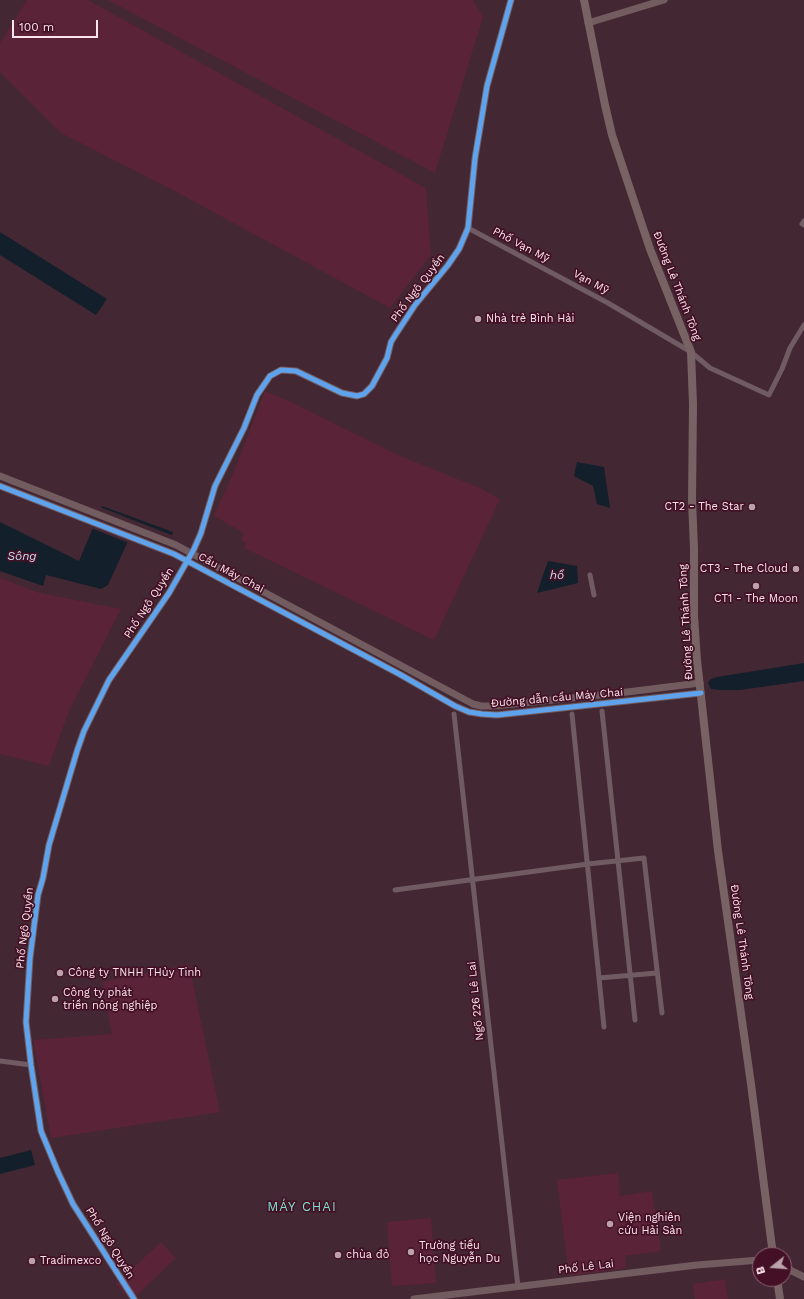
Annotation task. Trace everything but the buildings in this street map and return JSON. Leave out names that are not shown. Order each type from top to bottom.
[{"type":"main road","name":"Đường Lê Thánh Tông","points":[[584,0],[612,135],[650,249],[691,352],[693,404],[692,500],[694,616],[700,683],[718,851],[751,1084],[772,1247]]},
{"type":"main road","points":[[778,1287],[780,1299]]},
{"type":"street","name":"Phố Ngô Quyền","points":[[134,1299],[73,1204],[41,1131],[26,1022],[30,958],[38,896],[49,845],[84,731],[109,680],[169,593],[194,549],[201,533],[215,486],[244,428],[257,396],[270,376],[281,370],[296,371],[350,395],[359,396],[364,394],[372,386],[387,358],[391,342],[396,334],[415,306],[452,260],[464,241],[468,228],[476,158],[487,86],[511,0]]},
{"type":"street","points":[[588,23],[664,0]]},
{"type":"street","points":[[804,221],[802,224],[804,225]]},
{"type":"street","name":"Phố Vạn Mỹ","points":[[468,228],[563,279]]},
{"type":"street","name":"Vạn Mỹ","points":[[563,279],[608,303],[691,352]]},
{"type":"street","points":[[691,352],[710,368],[769,396],[790,348],[804,326]]},
{"type":"street","name":"Cầu Máy Chai","points":[[0,476],[176,545],[406,667]]},
{"type":"street","name":"Cầu Máy Chai","points":[[0,486],[174,554],[401,675]]},
{"type":"street","points":[[590,575],[594,595]]},
{"type":"street","name":"Đường dẫn cầu Máy Chai","points":[[406,667],[473,704],[481,706],[518,704],[700,683]]},
{"type":"street","name":"Đường dẫn cầu Máy Chai","points":[[401,675],[454,706],[469,712],[497,715],[701,693]]},
{"type":"street","points":[[602,711],[635,1020]]},
{"type":"street","name":"Ngõ 226 Lê Lai","points":[[454,714],[518,1287]]},
{"type":"street","points":[[572,714],[604,1027]]},
{"type":"street","points":[[395,890],[644,858],[662,1013]]},
{"type":"street","points":[[599,978],[657,973]]},
{"type":"street","points":[[0,1061],[31,1065]]},
{"type":"street","name":"Phố Lê Lai","points":[[414,1299],[697,1265],[752,1261]]},
{"type":"street","points":[[792,1271],[804,1277]]},
{"type":"shaded area","points":[[27,0],[88,0],[426,188],[431,255],[390,308],[169,188],[61,133],[0,72],[0,43]]},
{"type":"shaded area","points":[[108,0],[473,0],[483,17],[435,173]]},
{"type":"shaded area","points":[[265,391],[293,403],[398,455],[480,488],[500,499],[434,640],[244,548],[246,543],[241,540],[244,533],[214,516],[234,471]]},
{"type":"shaded area","points":[[0,578],[40,593],[121,609],[69,711],[49,766],[0,754]]},
{"type":"shaded area","points":[[189,964],[220,1112],[51,1138],[33,1040],[112,1034],[102,982]]},
{"type":"shaded area","name":"Viện nghiên cứu Hải Sản","points":[[618,1173],[620,1196],[652,1191],[661,1251],[625,1256],[626,1268],[569,1276],[557,1180]]},
{"type":"shaded area","name":"Trường tiểu học Nguyễn Du","points":[[431,1218],[436,1283],[392,1286],[387,1222]]},
{"type":"shaded area","points":[[161,1242],[176,1258],[133,1299],[130,1299],[116,1284]]},
{"type":"shaded area","points":[[725,1279],[728,1299],[695,1299],[693,1284]]},
{"type":"water","points":[[0,232],[107,299],[96,315],[0,255]]},
{"type":"water","points":[[577,462],[604,467],[610,508],[597,504],[593,486],[574,476]]},
{"type":"water","name":"Sông","points":[[102,506],[173,532],[169,547],[137,537],[128,541],[108,585],[101,589],[46,575],[43,586],[0,571],[0,522],[79,561]]},
{"type":"water","name":"hồ","points":[[548,561],[577,566],[578,583],[537,593]]},
{"type":"water","points":[[804,663],[804,681],[740,690],[711,689],[708,683],[711,679],[717,677]]},
{"type":"water","points":[[31,1150],[35,1165],[0,1174],[0,1158]]},
{"type":"pier","points":[[100,507],[174,536],[171,549],[137,539],[129,543],[91,528]]},
{"type":"cycle path","points":[[134,1299],[73,1204],[41,1131],[26,1022],[30,958],[38,895],[43,878],[49,845],[84,731],[109,680],[169,593],[194,549],[201,533],[215,486],[244,428],[257,395],[270,376],[281,370],[296,371],[342,393],[357,396],[364,394],[372,386],[387,358],[391,342],[396,334],[415,305],[448,265],[459,249],[468,228],[475,158],[487,86],[511,0]]},
{"type":"cycle path","points":[[0,486],[174,554],[401,675],[455,706],[469,712],[497,715],[701,693]]},
{"type":"place","name":"Nhà trẻ Bình Hải","points":[[478,319]]},
{"type":"place","name":"CT2 - The Star","points":[[752,507]]},
{"type":"place","name":"CT3 - The Cloud","points":[[796,569]]},
{"type":"place","name":"CT1 - The Moon","points":[[756,586]]},
{"type":"place","name":"Công ty TNHH THủy Tinh","points":[[60,973]]},
{"type":"place","name":"Công ty phát triền nông nghiệp","points":[[55,999]]},
{"type":"place","name":"Viện nghiên cứu Hải Sản","points":[[610,1224]]},
{"type":"place","name":"Trường tiểu học Nguyễn Du","points":[[411,1252]]},
{"type":"place","name":"chùa đỏ","points":[[338,1255]]},
{"type":"place","name":"Tradimexco","points":[[32,1261]]},
{"type":"district","name":"MÁY CHAI","points":[[302,1207]]}]
